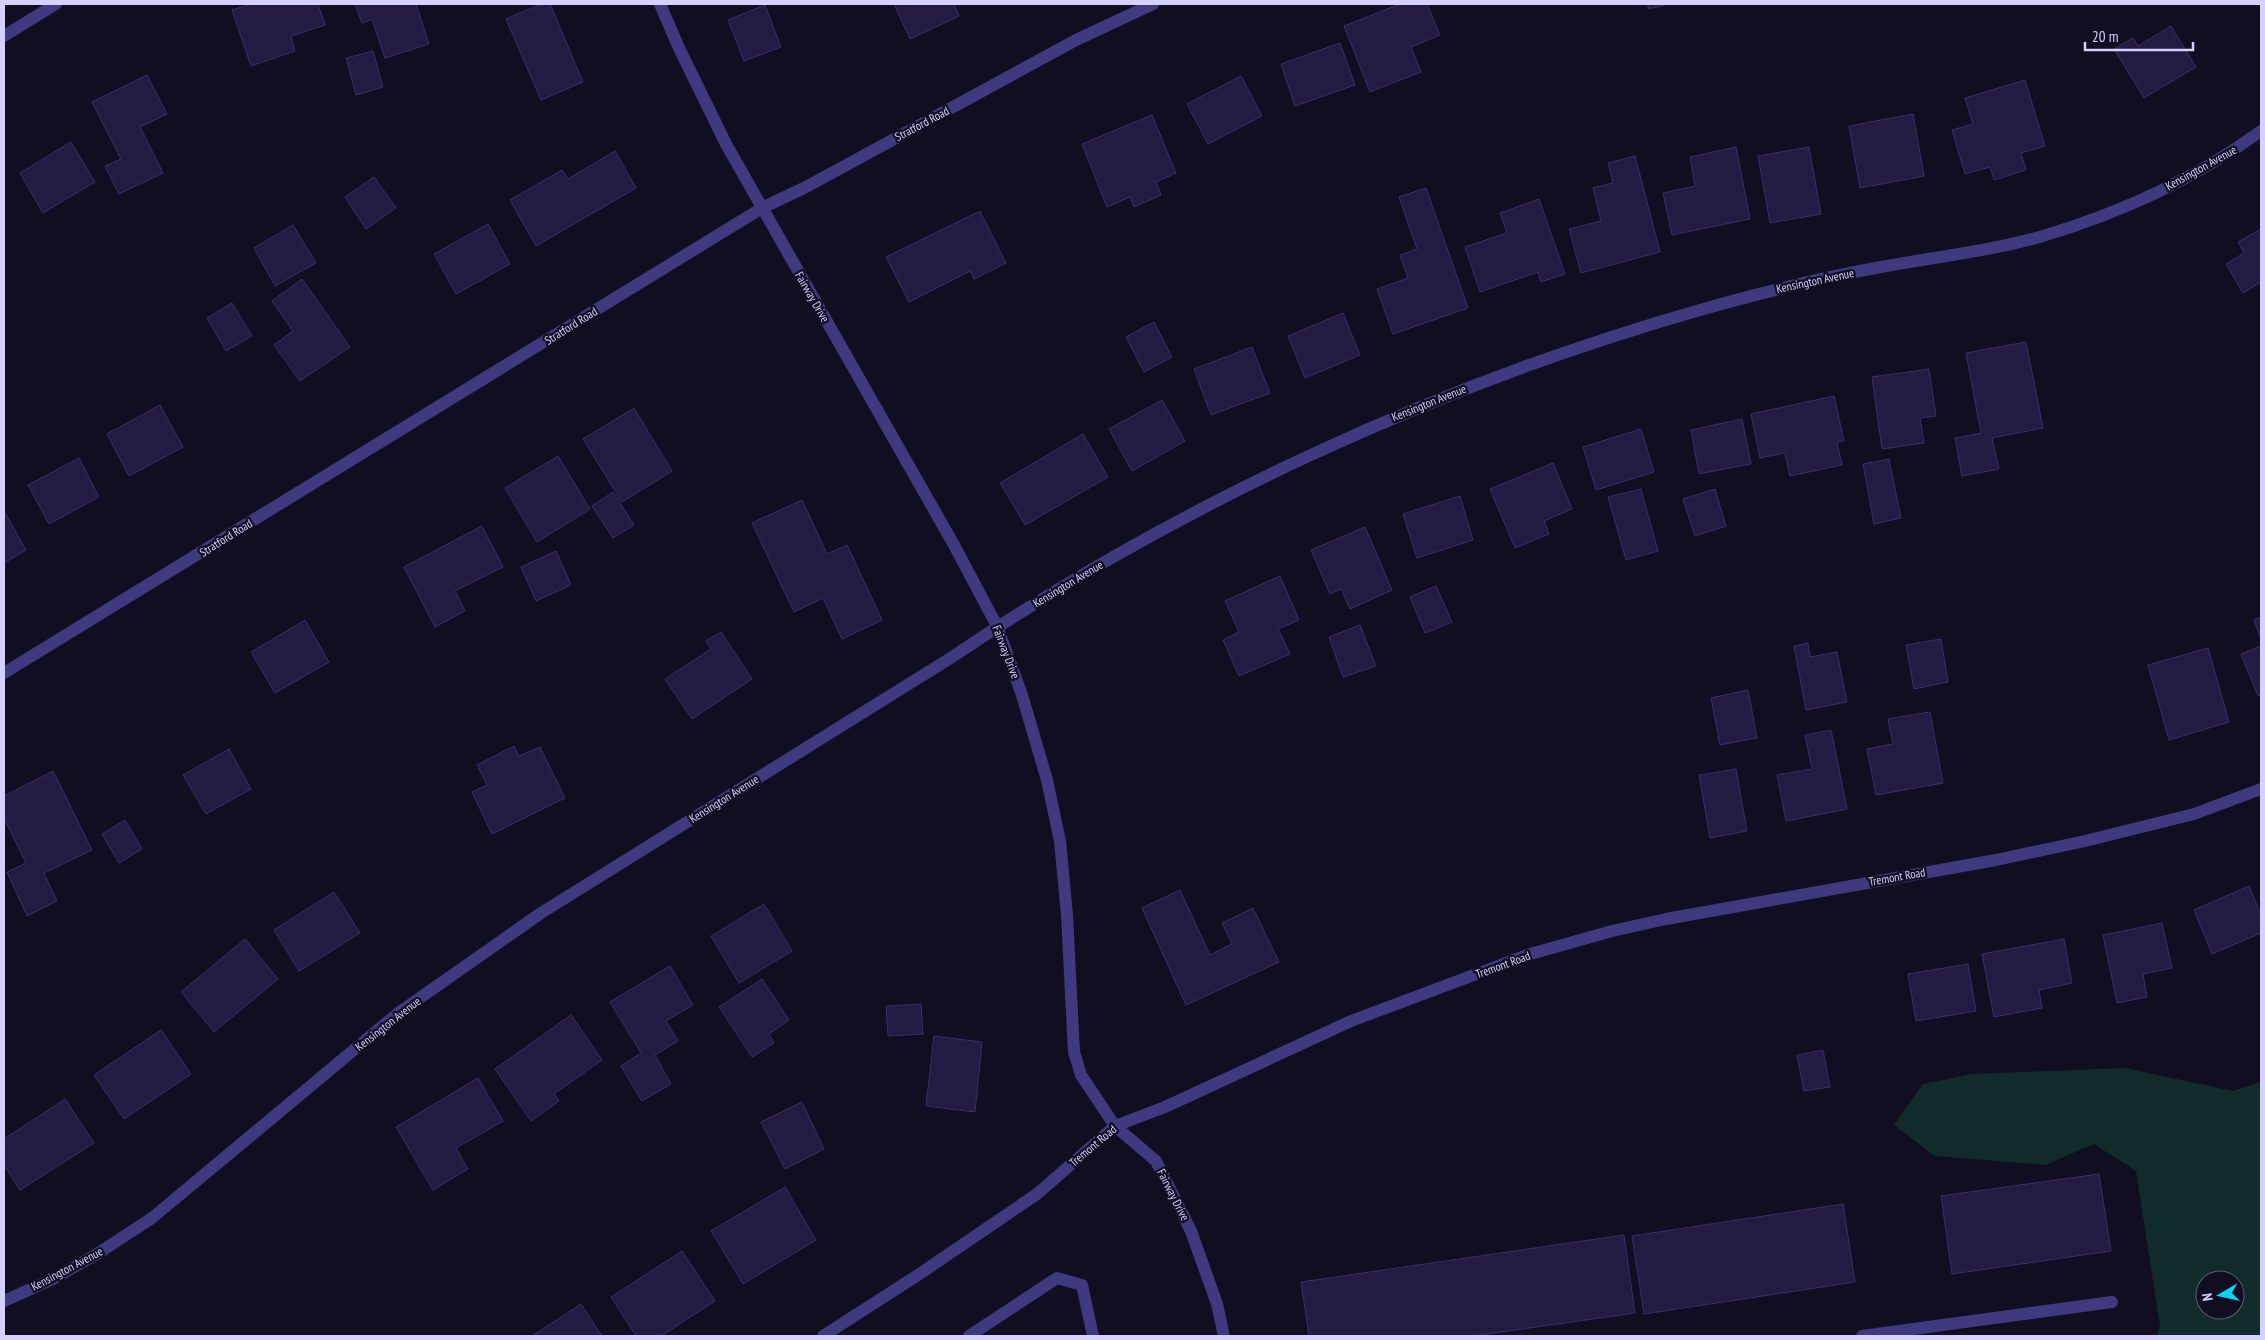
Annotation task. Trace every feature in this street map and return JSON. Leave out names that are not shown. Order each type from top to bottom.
[{"type":"street","points":[[4,36],[56,4]]},
{"type":"street","name":"Fairway Drive","points":[[660,4],[679,48],[722,136],[954,545],[997,626],[1022,695],[1046,780],[1060,841],[1067,915],[1074,1052],[1081,1075],[1114,1126],[1156,1161],[1191,1231],[1217,1304],[1224,1336]]},
{"type":"street","name":"Stratford Road","points":[[4,673],[762,208],[806,187],[1076,40],[1153,4]]},
{"type":"street","name":"Kensington Avenue","points":[[4,1301],[53,1279],[97,1254],[152,1218],[397,1014],[541,913],[933,669],[997,626],[1138,542],[1312,453],[1442,397],[1525,366],[1763,292],[1876,268],[2014,243],[2045,235],[2112,212],[2170,186],[2238,148],[2261,131]]},
{"type":"street","name":"Tremont Road","points":[[823,1336],[918,1275],[1036,1194],[1114,1126],[1165,1107],[1351,1021],[1527,956],[1612,931],[1666,919],[1996,860],[2085,841],[2194,814],[2261,789]]},
{"type":"street","points":[[969,1336],[1056,1278],[1082,1285],[1093,1336]]},
{"type":"street","points":[[1862,1336],[2112,1302]]},
{"type":"green space","points":[[2125,1068],[2233,1091],[2261,1082],[2261,1336],[2157,1336],[2160,1326],[2136,1171],[2094,1144],[2045,1165],[1935,1156],[1894,1125],[1923,1084],[1972,1074]]},
{"type":"building","points":[[251,4],[318,4],[325,25],[291,36],[295,51],[251,66],[232,10]]},
{"type":"building","points":[[355,4],[416,4],[429,44],[385,58],[372,19],[362,23]]},
{"type":"building","points":[[541,4],[550,4],[583,82],[541,100],[506,19]]},
{"type":"building","points":[[894,4],[954,4],[959,16],[910,39]]},
{"type":"building","points":[[1400,4],[1427,4],[1440,35],[1411,47],[1421,72],[1370,92],[1344,26]]},
{"type":"building","points":[[1647,4],[1668,4],[1649,9]]},
{"type":"building","points":[[765,5],[781,47],[744,61],[728,20]]},
{"type":"building","points":[[2171,26],[2196,67],[2144,98],[2114,49],[2133,38],[2138,46]]},
{"type":"building","points":[[1340,43],[1355,85],[1295,106],[1281,64]]},
{"type":"building","points":[[373,51],[383,87],[356,95],[346,58]]},
{"type":"building","points":[[147,75],[167,114],[140,127],[163,173],[119,194],[105,166],[121,159],[92,102]]},
{"type":"building","points":[[1241,76],[1262,116],[1208,144],[1187,104]]},
{"type":"building","points":[[2025,80],[2045,146],[2021,153],[2026,170],[1994,180],[1990,167],[1965,174],[1952,130],[1973,124],[1965,98]]},
{"type":"building","points":[[1913,114],[1924,176],[1860,188],[1849,126]]},
{"type":"building","points":[[1152,115],[1176,173],[1156,182],[1161,195],[1134,207],[1130,197],[1107,207],[1082,144]]},
{"type":"building","points":[[71,142],[95,182],[43,213],[20,173]]},
{"type":"building","points":[[1736,147],[1750,219],[1672,235],[1663,193],[1695,186],[1690,157]]},
{"type":"building","points":[[1809,147],[1821,214],[1770,223],[1758,156]]},
{"type":"building","points":[[615,151],[636,188],[536,246],[510,200],[562,170],[568,179]]},
{"type":"building","points":[[1635,156],[1660,252],[1581,273],[1569,229],[1601,221],[1593,188],[1613,183],[1608,163]]},
{"type":"building","points":[[374,177],[396,208],[366,229],[345,197]]},
{"type":"building","points":[[1426,188],[1468,308],[1393,334],[1377,289],[1408,278],[1400,255],[1417,249],[1399,197]]},
{"type":"building","points":[[1539,199],[1565,274],[1541,282],[1538,272],[1480,292],[1465,247],[1507,233],[1500,213]]},
{"type":"building","points":[[980,211],[1006,263],[974,279],[970,271],[909,302],[886,257]]},
{"type":"building","points":[[488,224],[510,264],[456,294],[434,254]]},
{"type":"building","points":[[293,225],[316,263],[275,286],[254,248]]},
{"type":"building","points":[[2261,229],[2261,282],[2243,293],[2226,264],[2244,253],[2238,242]]},
{"type":"building","points":[[302,279],[350,347],[300,381],[274,345],[293,331],[272,301]]},
{"type":"building","points":[[232,303],[252,336],[226,351],[207,318]]},
{"type":"building","points":[[1343,313],[1360,355],[1305,378],[1288,336]]},
{"type":"building","points":[[1154,322],[1172,357],[1144,372],[1126,337]]},
{"type":"building","points":[[2026,342],[2043,428],[1992,438],[1999,469],[1962,476],[1955,438],[1981,433],[1966,353]]},
{"type":"building","points":[[1252,347],[1270,393],[1211,415],[1194,369]]},
{"type":"building","points":[[1929,369],[1936,416],[1920,418],[1924,443],[1882,449],[1872,377]]},
{"type":"building","points":[[1834,396],[1844,441],[1837,442],[1842,465],[1790,476],[1785,453],[1760,458],[1751,414]]},
{"type":"building","points":[[1162,400],[1185,441],[1132,471],[1109,429]]},
{"type":"building","points":[[160,405],[183,447],[129,476],[107,434]]},
{"type":"building","points":[[634,408],[672,471],[622,502],[583,439]]},
{"type":"building","points":[[1742,419],[1751,464],[1699,474],[1691,430]]},
{"type":"building","points":[[1641,429],[1654,472],[1596,490],[1583,447]]},
{"type":"building","points":[[1083,434],[1108,477],[1025,525],[1000,483]]},
{"type":"building","points":[[558,456],[590,509],[537,542],[505,488]]},
{"type":"building","points":[[79,458],[99,497],[49,524],[28,485]]},
{"type":"building","points":[[1889,459],[1901,518],[1874,524],[1863,464]]},
{"type":"building","points":[[1553,463],[1572,509],[1544,521],[1549,534],[1515,548],[1490,489]]},
{"type":"building","points":[[1641,489],[1658,551],[1626,560],[1608,497]]},
{"type":"building","points":[[1715,489],[1726,526],[1695,536],[1683,499]]},
{"type":"building","points":[[613,492],[634,525],[613,538],[592,506]]},
{"type":"building","points":[[1460,496],[1473,540],[1417,558],[1403,514]]},
{"type":"building","points":[[802,500],[827,554],[847,545],[882,620],[842,639],[823,598],[794,612],[752,523]]},
{"type":"building","points":[[4,511],[26,550],[4,563]]},
{"type":"building","points":[[482,526],[503,567],[455,591],[465,611],[435,627],[404,567]]},
{"type":"building","points":[[1365,527],[1392,590],[1350,609],[1341,589],[1330,594],[1311,550]]},
{"type":"building","points":[[556,551],[571,585],[536,601],[521,567]]},
{"type":"building","points":[[1280,576],[1299,620],[1278,629],[1290,654],[1239,676],[1223,640],[1239,632],[1225,601]]},
{"type":"building","points":[[1436,586],[1452,622],[1425,633],[1410,597]]},
{"type":"building","points":[[2261,617],[2261,639],[2254,620]]},
{"type":"building","points":[[305,620],[329,662],[275,693],[251,652]]},
{"type":"building","points":[[1360,625],[1376,666],[1343,677],[1329,637]]},
{"type":"building","points":[[721,632],[752,679],[692,719],[665,679],[711,649],[706,641]]},
{"type":"building","points":[[1941,639],[1948,682],[1914,689],[1906,645]]},
{"type":"building","points":[[1808,643],[1810,657],[1837,652],[1847,702],[1806,710],[1794,646]]},
{"type":"building","points":[[2261,646],[2261,695],[2258,696],[2241,654]]},
{"type":"building","points":[[2208,648],[2229,722],[2169,740],[2148,665]]},
{"type":"building","points":[[1748,690],[1757,738],[1720,745],[1711,698]]},
{"type":"building","points":[[1930,712],[1943,783],[1876,795],[1867,749],[1893,744],[1888,719]]},
{"type":"building","points":[[1831,730],[1847,809],[1786,821],[1777,775],[1812,769],[1805,735]]},
{"type":"building","points":[[514,746],[519,756],[540,747],[565,798],[492,834],[472,792],[487,785],[477,765]]},
{"type":"building","points":[[229,749],[251,789],[206,814],[183,775]]},
{"type":"building","points":[[1736,769],[1747,831],[1710,838],[1699,775]]},
{"type":"building","points":[[53,771],[92,850],[44,873],[57,901],[27,916],[7,872],[26,863],[4,818],[4,796]]},
{"type":"building","points":[[125,820],[142,849],[119,863],[102,834]]},
{"type":"building","points":[[2249,886],[2261,915],[2261,933],[2212,954],[2194,910]]},
{"type":"building","points":[[1180,890],[1210,955],[1232,944],[1222,923],[1253,908],[1279,962],[1186,1005],[1142,908]]},
{"type":"building","points":[[334,892],[360,933],[299,971],[274,930]]},
{"type":"building","points":[[764,904],[792,951],[739,983],[711,936]]},
{"type":"building","points":[[2162,923],[2172,968],[2143,974],[2147,997],[2117,1003],[2103,935]]},
{"type":"building","points":[[245,939],[278,979],[214,1032],[181,992]]},
{"type":"building","points":[[2064,939],[2072,983],[2039,990],[2042,1008],[1994,1017],[1982,954]]},
{"type":"building","points":[[1968,964],[1976,1011],[1916,1021],[1908,974]]},
{"type":"building","points":[[670,966],[693,1005],[666,1021],[678,1041],[655,1055],[671,1084],[642,1101],[621,1066],[641,1053],[610,1002]]},
{"type":"building","points":[[762,979],[789,1020],[769,1034],[774,1043],[752,1057],[719,1007]]},
{"type":"building","points":[[921,1004],[923,1034],[888,1036],[886,1006]]},
{"type":"building","points":[[571,1015],[602,1060],[554,1094],[559,1101],[531,1121],[495,1069]]},
{"type":"building","points":[[161,1030],[191,1074],[124,1119],[94,1075]]},
{"type":"building","points":[[934,1036],[982,1042],[975,1112],[926,1106]]},
{"type":"building","points":[[1823,1050],[1830,1087],[1804,1091],[1797,1055]]},
{"type":"building","points":[[478,1078],[503,1121],[456,1148],[468,1169],[433,1190],[396,1127]]},
{"type":"building","points":[[65,1099],[94,1143],[20,1190],[4,1165],[4,1139]]},
{"type":"building","points":[[802,1102],[824,1149],[785,1169],[761,1122]]},
{"type":"building","points":[[2099,1174],[2111,1251],[1952,1274],[1941,1196]]},
{"type":"building","points":[[785,1187],[816,1240],[743,1284],[711,1231]]},
{"type":"building","points":[[1843,1204],[1855,1282],[1644,1314],[1632,1236]]},
{"type":"building","points":[[1624,1235],[1635,1313],[1473,1336],[1309,1336],[1301,1282]]},
{"type":"building","points":[[682,1251],[715,1301],[661,1336],[636,1336],[611,1297]]},
{"type":"building","points":[[581,1304],[602,1336],[532,1336]]}]
